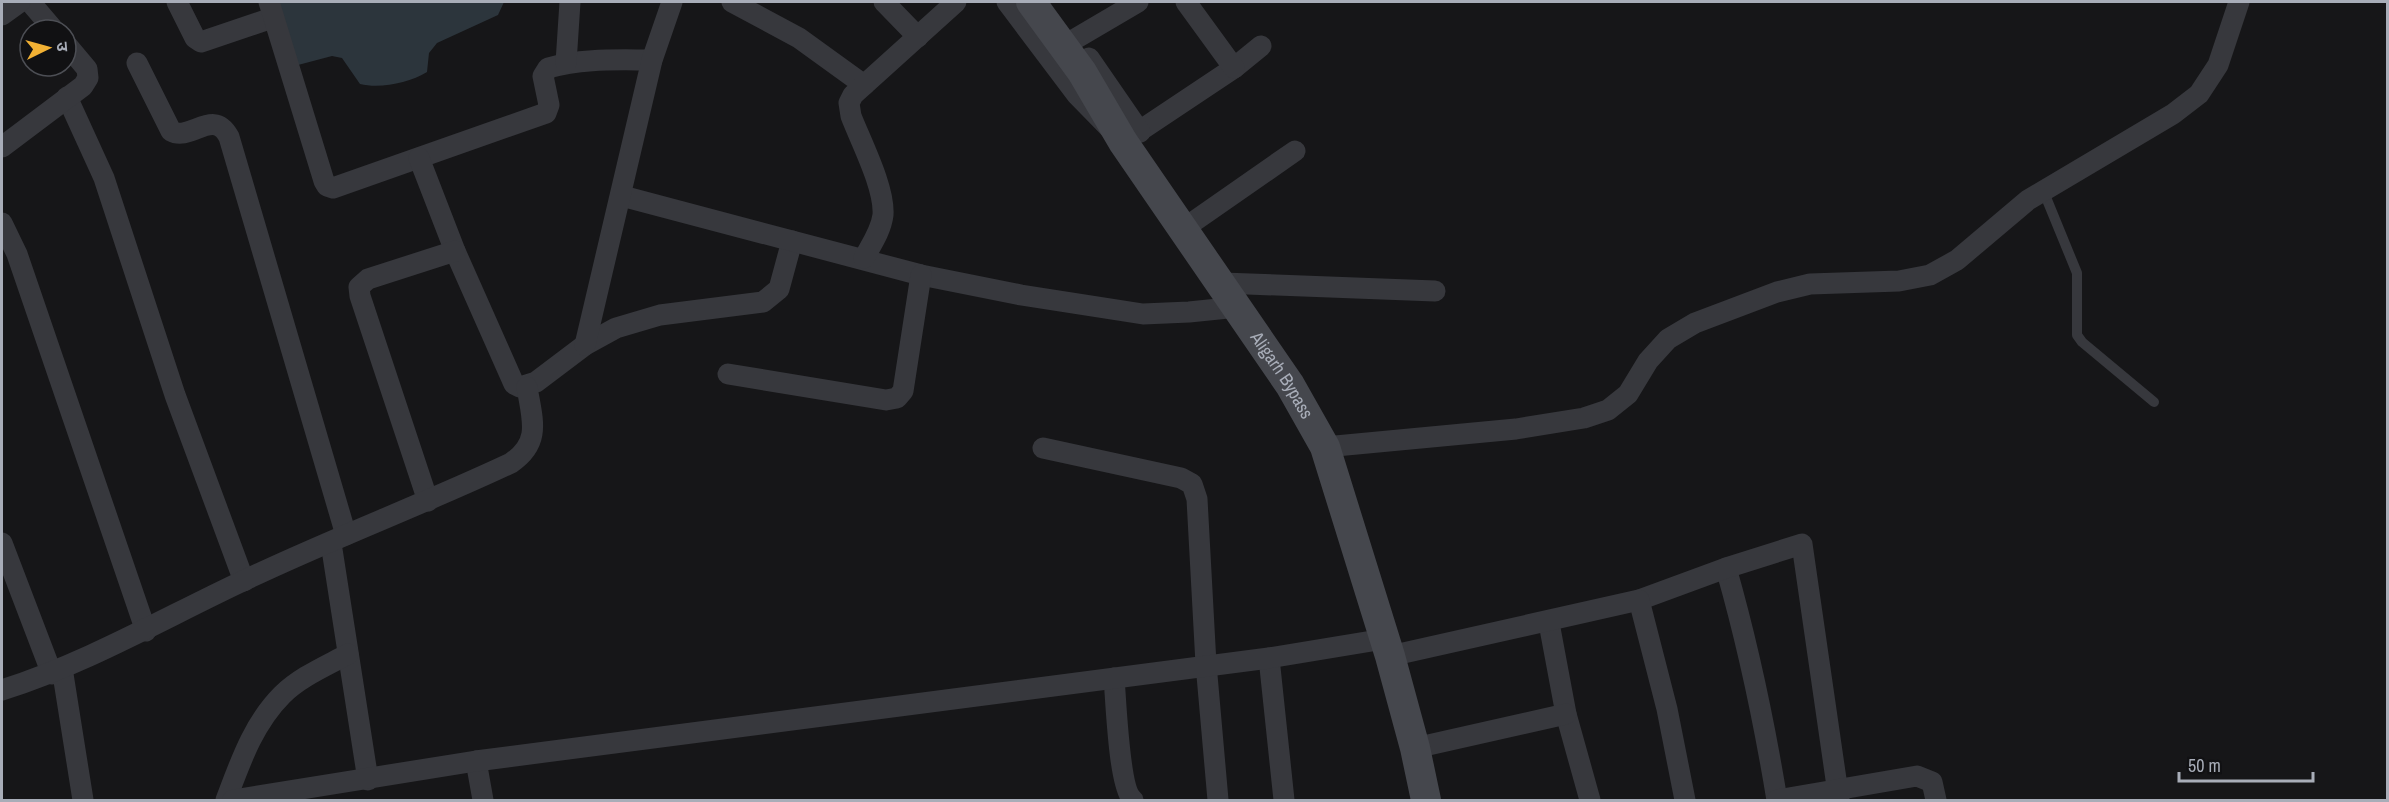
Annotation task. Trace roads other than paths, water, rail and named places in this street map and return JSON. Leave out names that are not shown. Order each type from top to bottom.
[{"type":"main road","name":"Aligarh Bypass","points":[[1030,2],[1132,137],[1183,229],[1290,385],[1325,447],[1387,647],[1415,748],[1426,801]]},
{"type":"street","points":[[2,15],[20,2]]},
{"type":"street","points":[[30,2],[44,18]]},
{"type":"street","points":[[177,2],[195,38],[201,42],[270,10],[327,186],[341,187],[546,113],[549,105],[544,72],[566,63],[652,60]]},
{"type":"street","points":[[566,63],[570,2]]},
{"type":"street","points":[[585,345],[622,196],[652,60],[672,2]]},
{"type":"street","points":[[732,2],[800,38],[864,85]]},
{"type":"street","points":[[884,2],[918,37]]},
{"type":"street","points":[[864,258],[879,231],[883,214],[881,196],[851,116],[849,103],[853,95],[956,2]]},
{"type":"street","points":[[1007,2],[1077,95],[1132,137]]},
{"type":"street","points":[[1048,2],[1075,39],[1132,137]]},
{"type":"street","points":[[1075,39],[1138,2]]},
{"type":"street","points":[[1186,2],[1234,68]]},
{"type":"street","points":[[1325,447],[1516,429],[1584,418],[1608,410],[1628,394],[1648,361],[1668,339],[1695,323],[1777,292],[1810,284],[1899,281],[1930,275],[1957,260],[2028,200],[2173,114],[2199,94],[2218,64],[2239,2]]},
{"type":"street","points":[[1132,137],[1234,68],[1261,46]]},
{"type":"street","points":[[2,147],[83,86],[88,78],[87,69],[78,58]]},
{"type":"street","points":[[137,63],[171,131],[179,133],[213,124],[224,129],[229,137],[338,539],[348,654],[368,780]]},
{"type":"street","points":[[67,97],[104,178],[179,406],[244,581]]},
{"type":"street","points":[[1183,229],[1294,152]]},
{"type":"street","points":[[419,158],[455,251],[514,384],[527,387],[585,345],[616,328],[660,315],[763,302],[779,289],[792,241]]},
{"type":"street","points":[[622,196],[864,258],[921,275],[1022,295],[1143,314],[1230,295],[1435,291]]},
{"type":"street","points":[[2,223],[17,254],[146,631]]},
{"type":"street","points":[[428,501],[360,296],[359,287],[368,279],[455,251]]},
{"type":"street","points":[[728,374],[886,400],[897,398],[903,391],[921,275]]},
{"type":"street","points":[[2,690],[57,671],[146,631],[244,581],[428,501],[523,455],[531,444],[533,429],[527,387]]},
{"type":"street","points":[[1043,448],[1181,478],[1192,484],[1197,499],[1206,664],[1218,801]]},
{"type":"street","points":[[2,543],[57,671],[83,801]]},
{"type":"street","points":[[233,801],[327,793],[368,780],[476,761],[1206,664],[1387,647],[1549,623],[1639,600],[1726,568],[1802,544],[1838,795]]},
{"type":"street","points":[[1726,568],[1746,636],[1763,714],[1777,800],[1838,795],[1922,777],[1932,782],[1936,801]]},
{"type":"street","points":[[1639,600],[1667,709],[1685,801]]},
{"type":"street","points":[[1549,623],[1566,714],[1590,801]]},
{"type":"street","points":[[226,801],[241,759],[257,727],[282,695],[310,674],[348,654]]},
{"type":"street","points":[[1269,658],[1284,801]]},
{"type":"street","points":[[1114,678],[1123,776],[1129,797],[1133,801]]},
{"type":"street","points":[[1415,748],[1566,714]]},
{"type":"street","points":[[476,761],[483,801]]},
{"type":"lane","points":[[2043,190],[2077,273],[2077,334],[2082,342],[2154,402]]}]
